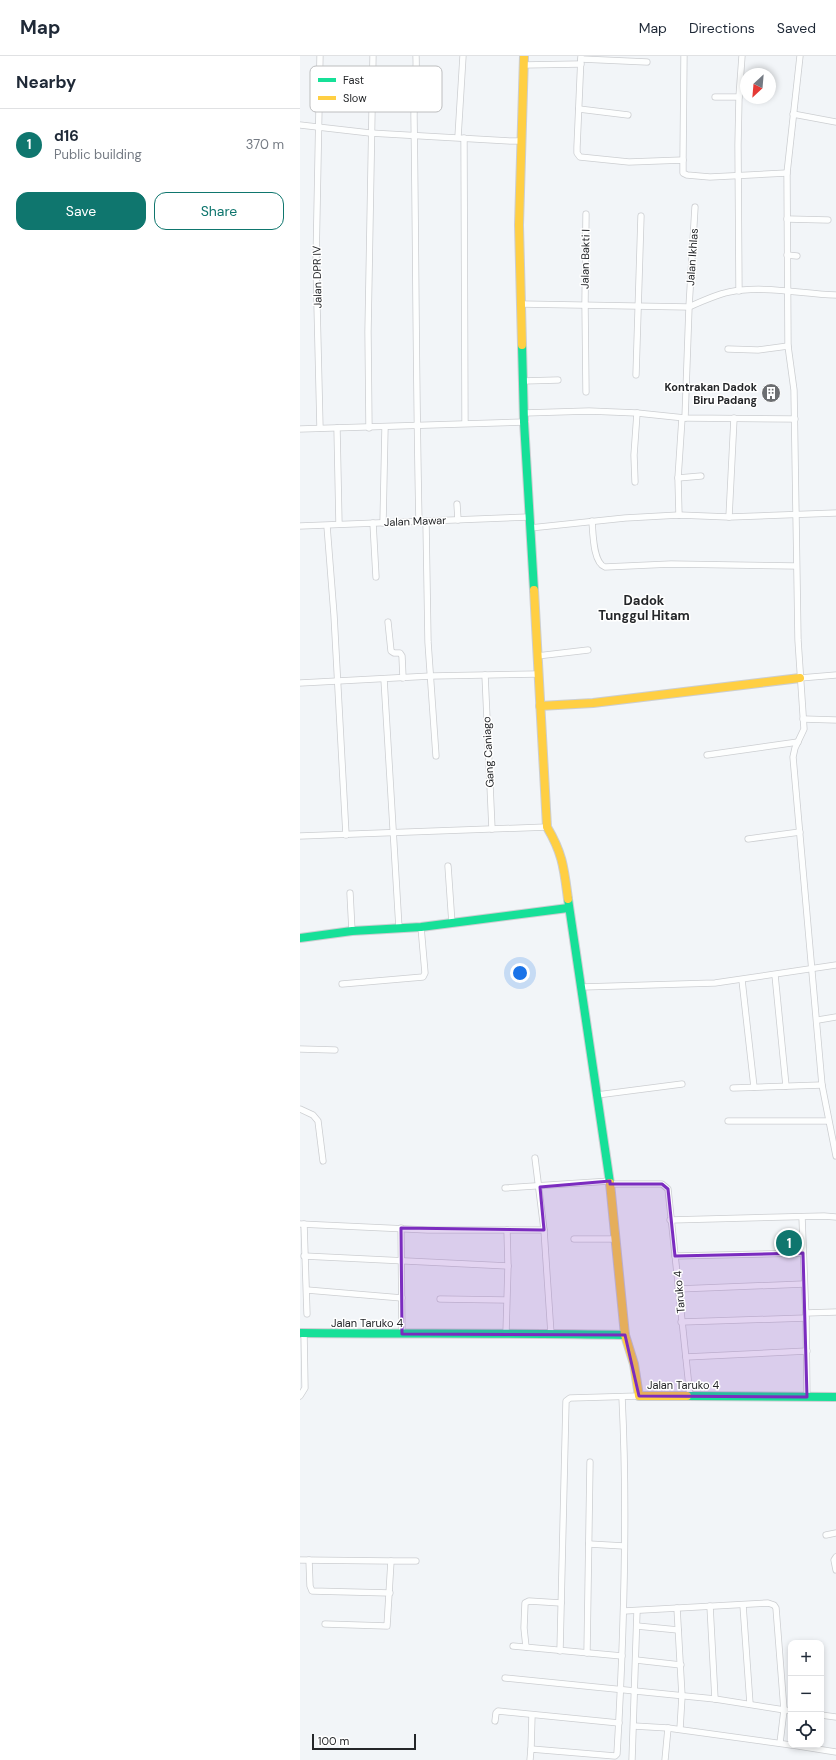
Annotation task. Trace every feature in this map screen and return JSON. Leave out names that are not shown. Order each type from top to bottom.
[{"type":"street","name":"Jalan DPR IV","points":[[320,56],[320,66]]},
{"type":"street","points":[[372,56],[372,66]]},
{"type":"street","points":[[416,56],[416,66]]},
{"type":"street","points":[[458,137],[463,56]]},
{"type":"street","points":[[684,56],[683,173],[685,175],[710,177],[787,173]]},
{"type":"street","points":[[739,291],[738,175],[739,97],[742,56]]},
{"type":"street","points":[[800,56],[798,88],[787,173],[786,291],[788,346],[793,372],[795,419],[796,566],[800,678],[804,729],[793,757],[811,968],[818,1020],[822,1085],[836,1156]]},
{"type":"street","points":[[625,1335],[610,1182],[596,1095],[582,987],[568,908],[562,858],[557,844],[547,828],[542,766],[524,422],[519,225],[523,60],[647,62]]},
{"type":"street","points":[[581,60],[577,150],[580,157],[629,162],[683,160]]},
{"type":"street","points":[[716,97],[739,97]]},
{"type":"street","points":[[579,109],[628,115]]},
{"type":"street","name":"Jalan DPR IV","points":[[318,112],[316,263],[320,428]]},
{"type":"street","points":[[369,428],[367,396],[371,112]]},
{"type":"street","points":[[415,112],[419,522]]},
{"type":"street","points":[[794,114],[836,122]]},
{"type":"street","points":[[300,125],[370,133],[521,141]]},
{"type":"street","points":[[464,138],[465,423]]},
{"type":"street","name":"Jalan Ikhlas","points":[[679,515],[678,478],[683,418],[695,207]]},
{"type":"street","name":"Jalan Bakti I","points":[[586,214],[586,392]]},
{"type":"street","points":[[636,375],[640,305],[641,216]]},
{"type":"street","points":[[787,219],[828,220]]},
{"type":"street","points":[[787,255],[797,256]]},
{"type":"street","points":[[521,304],[689,307],[714,296],[739,291],[786,291],[836,295]]},
{"type":"street","points":[[728,349],[758,350],[788,346]]},
{"type":"street","points":[[523,381],[558,380]]},
{"type":"street","points":[[524,413],[589,411],[637,413],[683,418],[795,419]]},
{"type":"street","points":[[635,482],[634,455],[637,413]]},
{"type":"street","points":[[729,517],[734,418]]},
{"type":"street","points":[[300,429],[385,428],[465,423],[524,422]]},
{"type":"street","points":[[337,428],[339,524]]},
{"type":"street","points":[[384,523],[385,428]]},
{"type":"street","points":[[678,478],[701,476]]},
{"type":"street","points":[[457,504],[458,520]]},
{"type":"street","points":[[530,528],[592,521],[679,515],[729,517],[796,516],[836,513]]},
{"type":"street","name":"Jalan Mawar","points":[[300,526],[529,517]]},
{"type":"street","points":[[592,521],[597,558],[600,565],[605,567],[671,564],[796,566]]},
{"type":"street","points":[[426,522],[428,642],[436,756]]},
{"type":"street","points":[[373,523],[376,577]]},
{"type":"street","points":[[327,526],[334,615],[346,835]]},
{"type":"street","points":[[388,622],[391,651],[393,653],[401,654],[403,678]]},
{"type":"street","points":[[537,656],[588,650]]},
{"type":"street","points":[[300,684],[431,676],[538,674]]},
{"type":"street","name":"Gang Caniago","points":[[485,675],[492,829]]},
{"type":"street","points":[[540,706],[593,703],[836,675]]},
{"type":"street","points":[[384,679],[399,928]]},
{"type":"street","points":[[803,719],[836,720]]},
{"type":"street","points":[[708,755],[798,742]]},
{"type":"street","points":[[300,836],[547,828]]},
{"type":"street","points":[[748,839],[800,832]]},
{"type":"street","points":[[448,866],[452,924]]},
{"type":"street","points":[[350,893],[352,931]]},
{"type":"street","points":[[300,938],[352,931],[452,924],[568,908]]},
{"type":"street","points":[[342,984],[423,977],[421,927]]},
{"type":"street","points":[[582,987],[698,984],[742,980],[836,965]]},
{"type":"street","points":[[775,975],[786,1086]]},
{"type":"street","points":[[742,980],[754,1087]]},
{"type":"street","points":[[818,1020],[836,1017]]},
{"type":"street","points":[[300,1049],[335,1050]]},
{"type":"street","points":[[596,1095],[682,1084]]},
{"type":"street","points":[[732,1088],[822,1085]]},
{"type":"street","points":[[300,1109],[313,1115],[318,1121],[323,1161]]},
{"type":"street","points":[[728,1121],[828,1121]]},
{"type":"street","points":[[535,1158],[540,1187],[544,1230],[551,1334]]},
{"type":"street","points":[[505,1188],[610,1182]]},
{"type":"street","name":"Taruko 4","points":[[610,1182],[662,1184],[668,1189],[670,1220],[690,1396]]},
{"type":"street","points":[[802,1217],[807,1351],[807,1397]]},
{"type":"street","points":[[670,1220],[836,1217]]},
{"type":"street","points":[[307,1314],[307,1290],[302,1224],[428,1230],[544,1230]]},
{"type":"street","points":[[401,1228],[402,1334]]},
{"type":"street","points":[[506,1333],[508,1266],[507,1230]]},
{"type":"street","points":[[574,1239],[616,1239]]},
{"type":"street","points":[[675,1256],[803,1253]]},
{"type":"street","points":[[304,1256],[508,1266]]},
{"type":"street","points":[[678,1289],[804,1284]]},
{"type":"street","points":[[307,1290],[402,1298]]},
{"type":"street","points":[[440,1299],[506,1300]]},
{"type":"street","points":[[681,1322],[806,1316],[836,1312]]},
{"type":"street","points":[[300,1396],[305,1388],[302,1333]]},
{"type":"street","name":"Jalan Taruko 4","points":[[302,1333],[506,1333],[625,1335],[634,1364],[639,1396],[836,1397]]},
{"type":"street","points":[[686,1357],[807,1351]]},
{"type":"street","points":[[560,1651],[566,1401],[570,1398],[639,1396]]},
{"type":"street","points":[[531,1749],[615,1756],[617,1754],[624,1611],[625,1443],[622,1397]]},
{"type":"street","points":[[587,1653],[590,1462]]},
{"type":"street","points":[[826,1535],[836,1533]]},
{"type":"street","points":[[589,1544],[624,1546]]},
{"type":"street","points":[[836,1557],[834,1560],[836,1570]]},
{"type":"street","points":[[300,1560],[416,1561]]},
{"type":"street","points":[[309,1560],[310,1586],[312,1591],[390,1593]]},
{"type":"street","points":[[325,1624],[386,1627],[388,1624],[390,1593],[390,1561]]},
{"type":"street","points":[[526,1647],[524,1628],[525,1603],[561,1603]]},
{"type":"street","points":[[624,1611],[768,1603],[774,1605],[776,1608],[784,1710],[780,1743]]},
{"type":"street","points":[[743,1605],[750,1704]]},
{"type":"street","points":[[710,1606],[715,1699]]},
{"type":"street","points":[[677,1608],[682,1696],[680,1729]]},
{"type":"street","points":[[632,1760],[637,1611]]},
{"type":"street","points":[[637,1626],[678,1630]]},
{"type":"street","points":[[513,1646],[622,1656]]},
{"type":"street","points":[[636,1660],[681,1665]]},
{"type":"street","points":[[505,1678],[715,1699],[788,1711]]},
{"type":"street","points":[[495,1721],[496,1713],[498,1711],[619,1723]]},
{"type":"street","points":[[530,1760],[532,1715]]},
{"type":"street","points":[[824,1715],[836,1717]]},
{"type":"street","points":[[634,1726],[680,1729],[788,1744]]},
{"type":"street","points":[[665,1760],[668,1728]]},
{"type":"street","points":[[810,1748],[836,1752]]},
{"type":"highlighted area","points":[[610,1181],[610,1184],[662,1184],[668,1189],[675,1256],[803,1253],[807,1397],[639,1396],[625,1335],[402,1334],[401,1228],[544,1230],[540,1187]]},
{"type":"traffic: fast","points":[[522,345],[524,422],[534,590]]},
{"type":"traffic: fast","points":[[568,899],[610,1183]]},
{"type":"traffic: fast","points":[[300,938],[352,931],[421,927],[568,908]]},
{"type":"traffic: fast","points":[[300,1333],[625,1335]]},
{"type":"traffic: fast","points":[[687,1396],[836,1397]]},
{"type":"traffic: slow","points":[[522,345],[519,225],[524,56]]},
{"type":"traffic: slow","points":[[534,590],[547,827],[560,854],[568,899]]},
{"type":"traffic: slow","points":[[540,706],[593,703],[800,678]]},
{"type":"traffic: slow","points":[[610,1183],[625,1335],[634,1364],[639,1396],[687,1396]]},
{"type":"place","name":"Kontrakan Dadok Biru Padang","points":[[771,393]]},
{"type":"place","name":"d16","points":[[789,1243]]},
{"type":"district","name":"Dadok Tunggul Hitam","points":[[644,608]]}]
